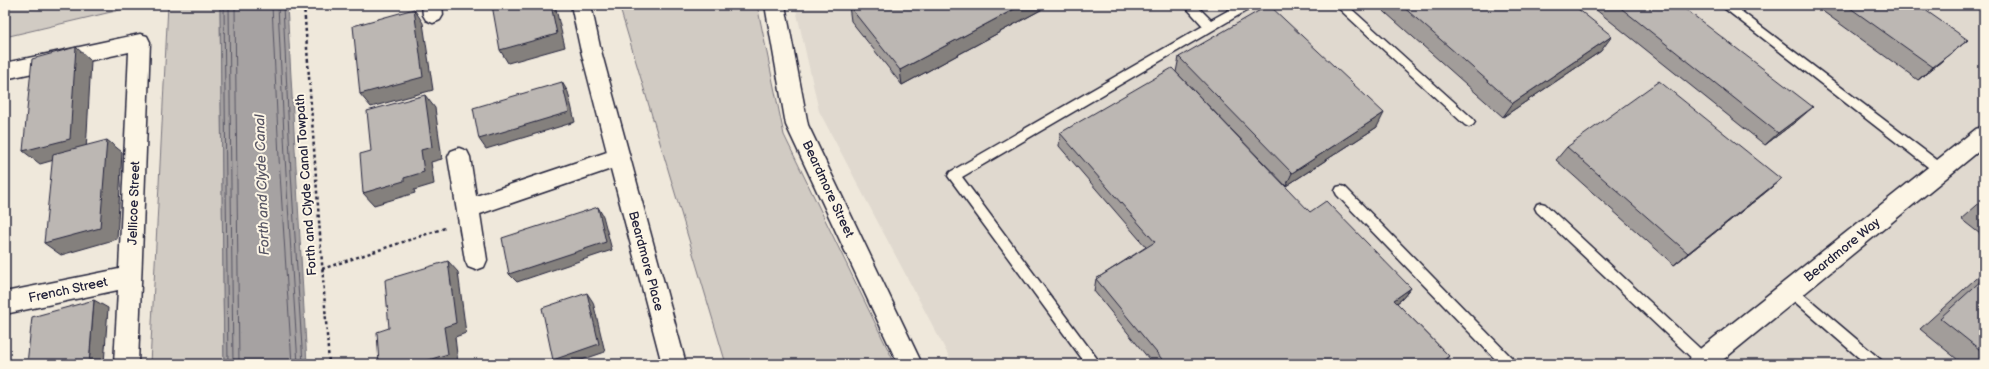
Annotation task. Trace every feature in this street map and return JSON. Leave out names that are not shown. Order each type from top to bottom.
[{"type":"street","name":"Beardmore Place","points":[[581,5],[618,157],[674,364]]},
{"type":"street","name":"Beardmore Street","points":[[775,5],[797,125],[910,364]]},
{"type":"street","name":"Jellicoe Street","points":[[5,71],[140,42],[131,277],[126,364]]},
{"type":"street","name":"Beardmore Way","points":[[1702,363],[1984,135]]},
{"type":"street","points":[[459,157],[476,260]]},
{"type":"street","points":[[468,208],[618,157]]},
{"type":"street","name":"French Street","points":[[5,303],[131,277]]},
{"type":"lane","points":[[1189,5],[1210,26]]},
{"type":"lane","points":[[1094,364],[954,176],[1247,5]]},
{"type":"lane","points":[[1340,5],[1469,122]]},
{"type":"lane","points":[[1726,5],[1941,170]]},
{"type":"lane","points":[[1341,191],[1509,364]]},
{"type":"lane","points":[[1541,208],[1702,363]]},
{"type":"lane","points":[[1791,291],[1876,364]]},
{"type":"path","name":"Forth and Clyde Canal Towpath","points":[[304,5],[329,364]]},
{"type":"path","points":[[322,269],[444,228],[468,208]]},
{"type":"shaded area","points":[[5,5],[141,5],[5,37]]},
{"type":"shaded area","points":[[168,5],[220,5],[224,364],[150,364]]},
{"type":"shaded area","points":[[619,5],[757,5],[784,135],[895,364],[726,364]]},
{"type":"shaded area","points":[[795,5],[1984,5],[1984,364],[953,364],[819,111]]},
{"type":"water","name":"Forth and Clyde Canal","points":[[220,5],[287,5],[307,364],[224,364]]},
{"type":"building","points":[[492,5],[551,5],[557,34],[500,50]]},
{"type":"building","points":[[1022,5],[900,70],[849,6]]},
{"type":"building","points":[[1269,5],[1384,113],[1292,173],[1179,57]]},
{"type":"building","points":[[1401,5],[1573,5],[1612,36],[1513,103]]},
{"type":"building","points":[[1617,5],[1680,5],[1813,107],[1778,133]]},
{"type":"building","points":[[1846,5],[1918,5],[1968,40],[1933,67]]},
{"type":"building","points":[[414,9],[423,77],[360,94],[353,26]]},
{"type":"building","points":[[76,47],[70,139],[23,151],[32,59]]},
{"type":"building","points":[[1172,68],[1310,212],[1326,201],[1411,288],[1394,300],[1449,356],[1439,364],[1207,364],[1204,361],[1199,364],[1166,364],[1096,279],[1155,242],[1060,133]]},
{"type":"building","points":[[1659,81],[1781,179],[1688,253],[1567,147]]},
{"type":"building","points":[[562,82],[569,112],[479,139],[473,108]]},
{"type":"building","points":[[425,95],[432,147],[421,150],[424,172],[404,178],[404,181],[363,193],[360,154],[371,151],[367,111]]},
{"type":"building","points":[[107,140],[100,228],[44,243],[53,154]]},
{"type":"building","points":[[598,207],[606,242],[509,274],[502,238]]},
{"type":"building","points":[[448,261],[456,323],[444,327],[448,354],[425,361],[426,364],[379,364],[377,332],[389,328],[385,280]]},
{"type":"building","points":[[1984,278],[1984,353],[1940,318]]},
{"type":"building","points":[[587,293],[599,344],[553,360],[542,308]]},
{"type":"building","points":[[94,300],[89,364],[27,364],[32,317]]}]
